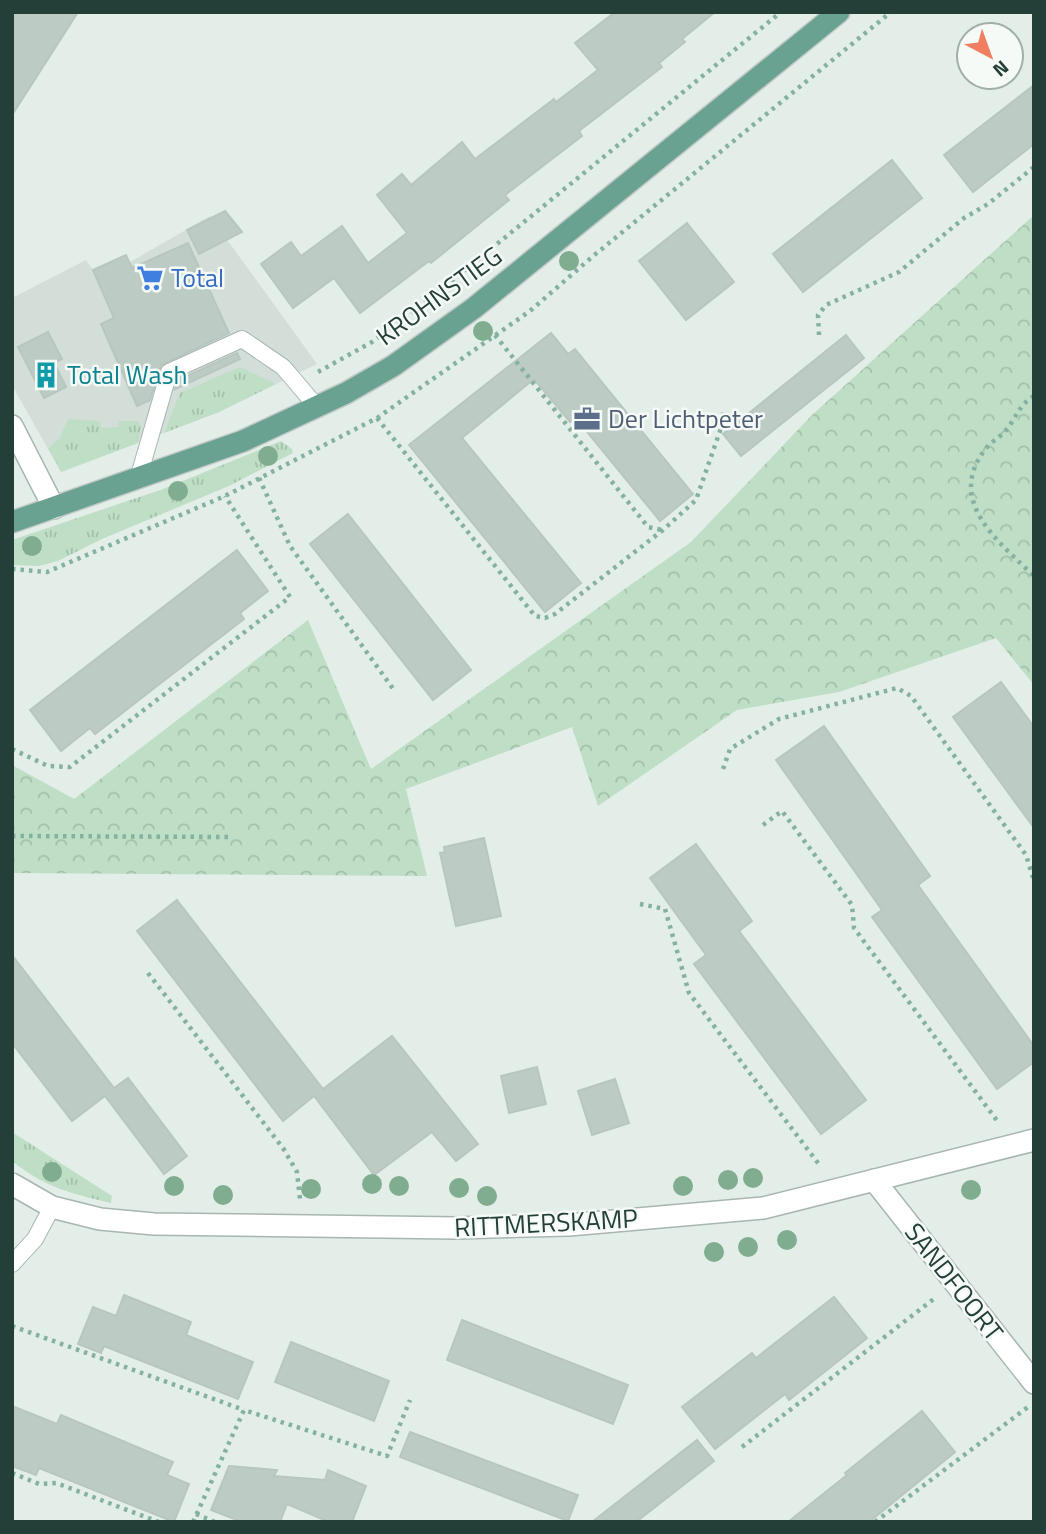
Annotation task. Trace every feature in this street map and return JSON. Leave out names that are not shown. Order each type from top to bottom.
[{"type":"main road","name":"KROHNSTIEG","points":[[12,522],[243,441],[317,407],[393,366],[474,308],[839,12]]},
{"type":"street","points":[[12,426],[54,508]]},
{"type":"street","name":"RITTMERSKAMP","points":[[12,1184],[52,1207],[100,1219],[154,1224],[456,1228],[569,1225],[763,1208],[1024,1142]]},
{"type":"street","name":"SANDFOORT","points":[[874,1180],[1034,1383]]},
{"type":"lane","points":[[138,479],[169,372],[242,339],[283,367],[317,407]]},
{"type":"lane","points":[[12,1264],[35,1239],[52,1207]]},
{"type":"path","points":[[297,383],[372,342],[426,302],[781,12]]},
{"type":"path","points":[[12,569],[47,572],[225,496],[377,418],[530,311],[891,12]]},
{"type":"path","points":[[819,335],[818,315],[826,305],[899,272],[964,218],[988,204],[1034,167]]},
{"type":"path","points":[[474,308],[648,527],[663,530]]},
{"type":"path","points":[[1034,396],[1022,404],[1007,429],[984,451],[971,477],[974,506],[986,529],[1034,576]]},
{"type":"path","points":[[377,418],[535,616],[545,618],[555,614],[663,530],[696,500],[720,431],[723,409]]},
{"type":"path","points":[[259,478],[290,546],[394,690]]},
{"type":"path","points":[[12,749],[48,766],[70,767],[290,597],[225,496]]},
{"type":"path","points":[[723,769],[730,749],[779,719],[897,688],[911,696],[1026,855],[1034,881]]},
{"type":"path","points":[[763,825],[782,811],[852,905],[854,928],[1024,1142]]},
{"type":"path","points":[[12,836],[230,837]]},
{"type":"path","points":[[639,904],[665,909],[689,992],[838,1189]]},
{"type":"path","points":[[148,973],[283,1148],[297,1172],[302,1225]]},
{"type":"path","points":[[742,1447],[955,1282]]},
{"type":"path","points":[[12,1326],[244,1410],[387,1456],[410,1400]]},
{"type":"path","points":[[875,1522],[1034,1403]]},
{"type":"path","points":[[193,1522],[244,1410]]},
{"type":"path","points":[[12,1473],[39,1484],[56,1483],[159,1522]]},
{"type":"path","points":[[196,1514],[215,1522]]},
{"type":"shaded area","name":"Total","points":[[210,216],[317,364],[219,412],[61,472],[12,385],[12,298],[86,260],[93,270],[126,255],[130,262]]},
{"type":"green space","points":[[1034,215],[1034,685],[996,638],[839,692],[737,710],[598,806],[572,727],[406,789],[427,876],[12,873],[12,765],[74,799],[308,620],[371,769],[691,542],[812,415]]},
{"type":"green space","points":[[240,367],[276,384],[219,412],[164,433],[180,393]]},
{"type":"green space","points":[[68,419],[100,421],[101,428],[118,427],[118,421],[138,421],[141,426],[138,443],[61,472],[48,448],[60,438]]},
{"type":"green space","points":[[281,441],[292,449],[293,453],[229,486],[102,539],[58,561],[39,566],[12,565],[12,540],[163,489]]},
{"type":"green space","points":[[12,1132],[112,1196],[111,1203],[59,1188],[24,1170],[12,1161]]},
{"type":"building","points":[[12,12],[78,12],[12,115]]},
{"type":"building","points":[[615,12],[715,12],[682,39],[685,42],[659,63],[662,67],[579,131],[582,136],[505,195],[509,200],[431,263],[429,261],[360,313],[334,278],[293,308],[261,264],[291,242],[301,256],[342,226],[368,263],[407,233],[377,195],[402,174],[411,185],[462,142],[475,159],[554,99],[556,102],[598,70],[575,43]]},
{"type":"building","points":[[1034,85],[1034,144],[973,192],[944,155]]},
{"type":"building","points":[[892,160],[922,198],[803,292],[773,254]]},
{"type":"building","points":[[225,211],[242,232],[199,254],[187,230]]},
{"type":"building","points":[[687,223],[734,282],[686,320],[639,261]]},
{"type":"building","points":[[188,243],[229,333],[161,365],[150,400],[137,406],[101,324],[114,318],[93,270],[126,255],[132,268]]},
{"type":"building","name":"Total Wash","points":[[48,332],[62,359],[54,363],[66,387],[44,398],[18,347]]},
{"type":"building","points":[[551,333],[568,354],[575,349],[693,494],[660,521],[575,417],[570,422],[534,379],[462,438],[581,583],[545,612],[409,445]]},
{"type":"building","points":[[846,335],[864,358],[741,456],[723,434]]},
{"type":"building","points":[[237,353],[240,359],[175,389],[178,380]]},
{"type":"building","points":[[348,514],[471,670],[433,700],[310,544]]},
{"type":"building","points":[[237,550],[268,591],[240,613],[244,619],[95,734],[90,728],[61,751],[30,710]]},
{"type":"building","points":[[1001,682],[1034,727],[1034,828],[953,717]]},
{"type":"building","points":[[824,726],[930,876],[918,885],[1034,1046],[1034,1062],[997,1089],[872,917],[882,910],[776,760]]},
{"type":"building","points":[[484,838],[501,916],[456,926],[440,853],[445,852],[444,847]]},
{"type":"building","points":[[696,844],[752,921],[739,931],[866,1100],[821,1134],[694,964],[706,955],[650,878]]},
{"type":"building","points":[[177,900],[323,1089],[392,1036],[478,1144],[456,1161],[432,1132],[374,1175],[314,1096],[283,1121],[137,931]]},
{"type":"building","points":[[12,955],[114,1088],[128,1078],[187,1156],[164,1174],[105,1096],[72,1121],[12,1043]]},
{"type":"building","points":[[537,1067],[546,1104],[509,1113],[501,1076]]},
{"type":"building","points":[[615,1079],[629,1123],[592,1135],[578,1091]]},
{"type":"building","points":[[124,1295],[191,1322],[186,1335],[253,1362],[238,1399],[104,1346],[101,1353],[78,1344],[93,1307],[116,1316]]},
{"type":"building","points":[[834,1297],[867,1338],[789,1400],[785,1394],[715,1449],[682,1407],[752,1353],[756,1358]]},
{"type":"building","points":[[462,1320],[628,1385],[613,1424],[447,1360]]},
{"type":"building","points":[[291,1342],[389,1381],[374,1421],[275,1382]]},
{"type":"building","points":[[12,1406],[57,1424],[61,1415],[173,1462],[167,1475],[189,1484],[174,1522],[39,1468],[36,1475],[12,1466]]},
{"type":"building","points":[[922,1411],[955,1452],[869,1522],[788,1522],[847,1475],[845,1473]]},
{"type":"building","points":[[410,1432],[578,1495],[568,1521],[400,1457]]},
{"type":"building","points":[[697,1440],[714,1461],[636,1522],[592,1522]]},
{"type":"building","points":[[229,1466],[277,1470],[274,1476],[325,1480],[328,1470],[366,1486],[352,1522],[329,1522],[287,1504],[280,1522],[242,1522],[211,1510]]},
{"type":"place","name":"Total","points":[[150,278]]},
{"type":"place","name":"Total Wash","points":[[46,375]]},
{"type":"place","name":"Der Lichtpeter","points":[[587,419]]}]
